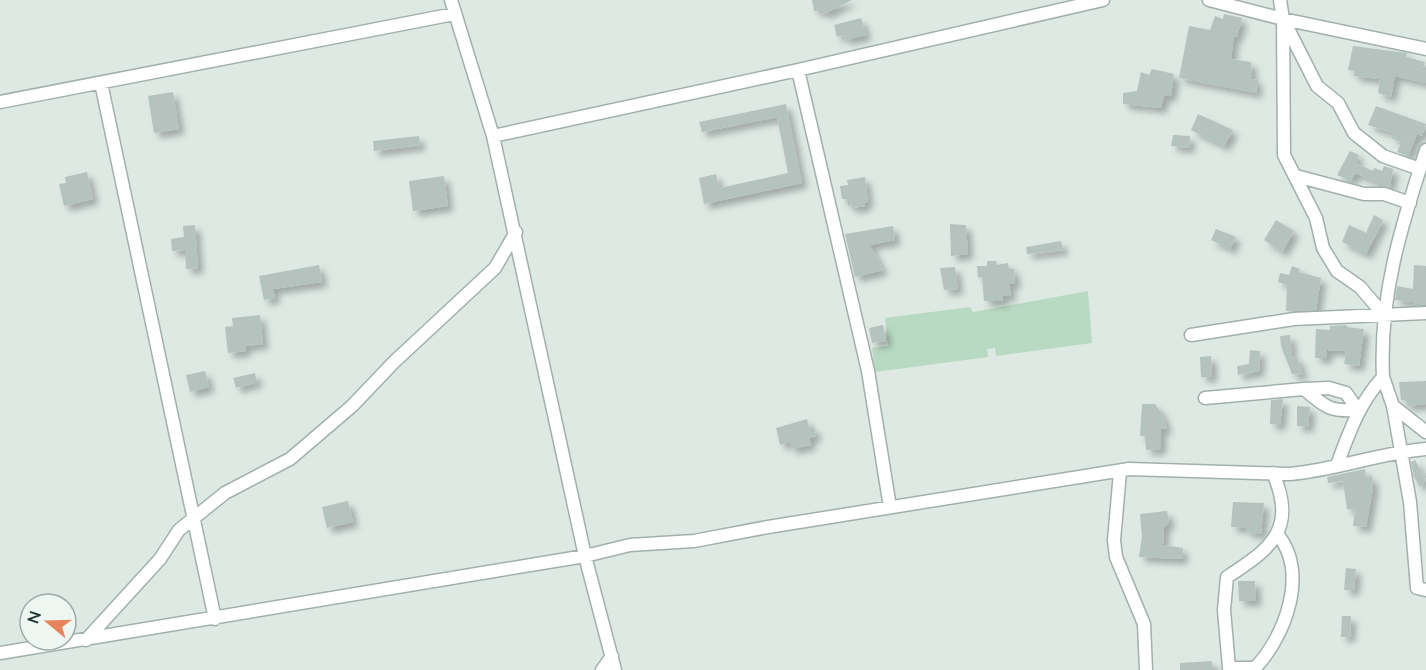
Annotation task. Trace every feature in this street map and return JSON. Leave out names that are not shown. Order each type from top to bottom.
[{"type":"street","points":[[451,0],[493,136],[516,232],[585,556],[615,670]]},
{"type":"street","points":[[493,136],[798,70],[1103,0]]},
{"type":"street","points":[[1209,0],[1283,19],[1426,49]]},
{"type":"street","points":[[1280,0],[1283,19],[1284,155],[1316,218],[1323,248],[1337,271],[1360,287],[1383,314]]},
{"type":"street","points":[[0,102],[454,14]]},
{"type":"street","points":[[1283,19],[1317,86],[1338,103],[1354,133],[1383,156],[1421,177]]},
{"type":"street","points":[[798,70],[868,371],[890,507]]},
{"type":"street","points":[[100,83],[215,619]]},
{"type":"street","points":[[1426,150],[1421,177],[1410,203],[1383,314],[1383,377],[1393,406],[1410,502],[1417,588],[1426,590]]},
{"type":"street","points":[[1296,176],[1364,194],[1384,194],[1410,203]]},
{"type":"street","points":[[87,640],[160,559],[178,530],[225,492],[290,459],[352,406],[495,268],[516,232]]},
{"type":"street","points":[[1191,335],[1294,319],[1426,313]]},
{"type":"street","points":[[1336,465],[1358,410],[1368,393],[1383,377]]},
{"type":"street","points":[[1205,398],[1329,388],[1346,393],[1358,410]]},
{"type":"street","points":[[1304,389],[1319,402],[1337,412],[1358,410]]},
{"type":"street","points":[[1393,406],[1426,432]]},
{"type":"street","points":[[0,653],[215,619],[459,575],[585,556],[630,545],[694,541],[1129,469],[1313,472],[1401,451],[1426,450]]},
{"type":"street","points":[[1120,472],[1114,540],[1116,557],[1144,624],[1146,670]]},
{"type":"street","points":[[1273,473],[1282,494],[1282,513],[1278,535],[1254,560],[1227,577],[1224,610],[1228,668],[1255,668],[1269,654],[1290,606],[1292,582],[1287,547],[1278,535]]},
{"type":"street","points":[[602,670],[612,656]]},
{"type":"green space","points":[[1088,291],[1092,343],[996,356],[995,348],[987,349],[988,357],[875,372],[872,348],[888,346],[885,318],[970,307],[973,312]]},
{"type":"building","points":[[812,0],[852,0],[824,14],[823,11],[814,11]]},
{"type":"building","points":[[1224,14],[1242,18],[1237,37],[1234,36],[1231,59],[1251,62],[1252,79],[1257,80],[1256,93],[1179,78],[1189,26],[1210,30],[1215,16],[1223,19]]},
{"type":"building","points":[[861,18],[866,35],[846,40],[844,35],[837,37],[834,25]]},
{"type":"building","points":[[1353,46],[1407,53],[1406,57],[1425,62],[1422,70],[1426,71],[1426,83],[1395,76],[1391,97],[1378,93],[1380,79],[1354,76],[1355,71],[1348,70]]},
{"type":"building","points":[[1152,69],[1174,74],[1171,96],[1164,96],[1161,108],[1123,104],[1123,93],[1137,91],[1141,72],[1149,75]]},
{"type":"building","points":[[173,92],[179,129],[154,133],[148,96]]},
{"type":"building","points":[[786,104],[802,183],[704,204],[699,178],[716,174],[719,188],[788,173],[777,117],[702,132],[699,122]]},
{"type":"building","points":[[1376,106],[1426,124],[1422,136],[1417,134],[1408,156],[1397,152],[1401,142],[1391,138],[1393,133],[1368,125]]},
{"type":"building","points":[[1198,114],[1233,130],[1224,146],[1191,130]]},
{"type":"building","points":[[1173,135],[1190,136],[1189,148],[1171,146]]},
{"type":"building","points":[[419,136],[420,145],[374,151],[373,141]]},
{"type":"building","points":[[1350,151],[1359,155],[1355,163],[1373,171],[1374,168],[1382,171],[1384,166],[1393,169],[1390,187],[1355,173],[1351,181],[1337,175]]},
{"type":"building","points":[[87,172],[93,199],[64,206],[59,184],[66,183],[65,177]]},
{"type":"building","points":[[444,176],[448,206],[413,211],[409,181]]},
{"type":"building","points":[[865,177],[868,202],[864,203],[865,206],[852,208],[852,205],[848,206],[847,199],[842,199],[840,186],[848,185],[847,180]]},
{"type":"building","points":[[1374,215],[1383,220],[1366,254],[1342,242],[1349,225],[1366,233]]},
{"type":"building","points":[[1276,220],[1294,231],[1282,252],[1264,240]]},
{"type":"building","points":[[950,224],[966,225],[968,254],[951,256]]},
{"type":"building","points":[[195,225],[198,268],[186,269],[185,250],[172,251],[171,239],[184,237],[183,226]]},
{"type":"building","points":[[893,226],[895,240],[870,245],[883,270],[855,277],[845,234]]},
{"type":"building","points":[[1216,229],[1236,237],[1230,249],[1211,240]]},
{"type":"building","points":[[1061,241],[1063,250],[1027,254],[1026,247]]},
{"type":"building","points":[[987,261],[996,261],[997,265],[1008,263],[1009,269],[1014,269],[1015,284],[1009,284],[1011,296],[1002,296],[1003,301],[984,301],[982,277],[978,278],[977,266],[987,266]]},
{"type":"building","points":[[319,265],[322,282],[273,289],[275,298],[264,300],[259,276]]},
{"type":"building","points":[[1414,265],[1426,266],[1426,305],[1413,305],[1414,302],[1395,300],[1397,286],[1413,289]]},
{"type":"building","points":[[1292,266],[1300,269],[1299,272],[1321,278],[1316,310],[1286,311],[1287,285],[1278,282],[1280,273],[1289,275]]},
{"type":"building","points":[[955,267],[958,289],[944,290],[940,268]]},
{"type":"building","points":[[260,315],[263,344],[245,346],[246,351],[228,353],[225,327],[233,326],[232,318]]},
{"type":"building","points":[[883,325],[886,341],[872,343],[869,328]]},
{"type":"building","points":[[1347,325],[1347,327],[1364,329],[1359,366],[1344,364],[1346,351],[1327,350],[1327,358],[1315,358],[1316,329],[1330,330],[1330,326]]},
{"type":"building","points":[[1290,335],[1292,358],[1297,357],[1303,375],[1292,374],[1281,346],[1280,336]]},
{"type":"building","points":[[1250,350],[1260,351],[1259,371],[1238,375],[1237,366],[1249,364]]},
{"type":"building","points":[[1211,356],[1212,377],[1201,377],[1200,357]]},
{"type":"building","points":[[205,371],[209,387],[190,392],[186,375]]},
{"type":"building","points":[[255,373],[257,382],[236,388],[233,378]]},
{"type":"building","points":[[1426,381],[1426,404],[1407,406],[1406,400],[1401,400],[1399,382]]},
{"type":"building","points":[[1283,399],[1280,425],[1270,424],[1271,400]]},
{"type":"building","points":[[1142,404],[1155,404],[1162,414],[1167,429],[1161,429],[1161,449],[1146,450],[1145,436],[1140,436]]},
{"type":"building","points":[[1297,406],[1310,407],[1308,427],[1297,426]]},
{"type":"building","points":[[807,419],[809,428],[814,427],[816,436],[809,438],[811,445],[791,449],[790,442],[780,445],[776,428]]},
{"type":"building","points":[[1415,460],[1426,480],[1420,487],[1414,477],[1411,462]]},
{"type":"building","points":[[1365,469],[1366,477],[1372,476],[1373,488],[1366,527],[1353,526],[1355,510],[1347,509],[1343,481],[1328,483],[1327,477]]},
{"type":"building","points":[[348,501],[353,522],[327,528],[322,507]]},
{"type":"building","points":[[1233,502],[1264,503],[1261,534],[1246,532],[1247,528],[1231,527]]},
{"type":"building","points":[[1167,511],[1169,523],[1164,527],[1163,545],[1183,548],[1182,559],[1139,557],[1142,536],[1140,514]]},
{"type":"building","points":[[1346,568],[1356,569],[1354,590],[1344,590]]},
{"type":"building","points":[[1238,581],[1255,581],[1256,601],[1239,601]]},
{"type":"building","points":[[1342,616],[1351,616],[1350,637],[1341,637]]},
{"type":"building","points":[[1212,661],[1213,670],[1180,670],[1180,663]]}]
